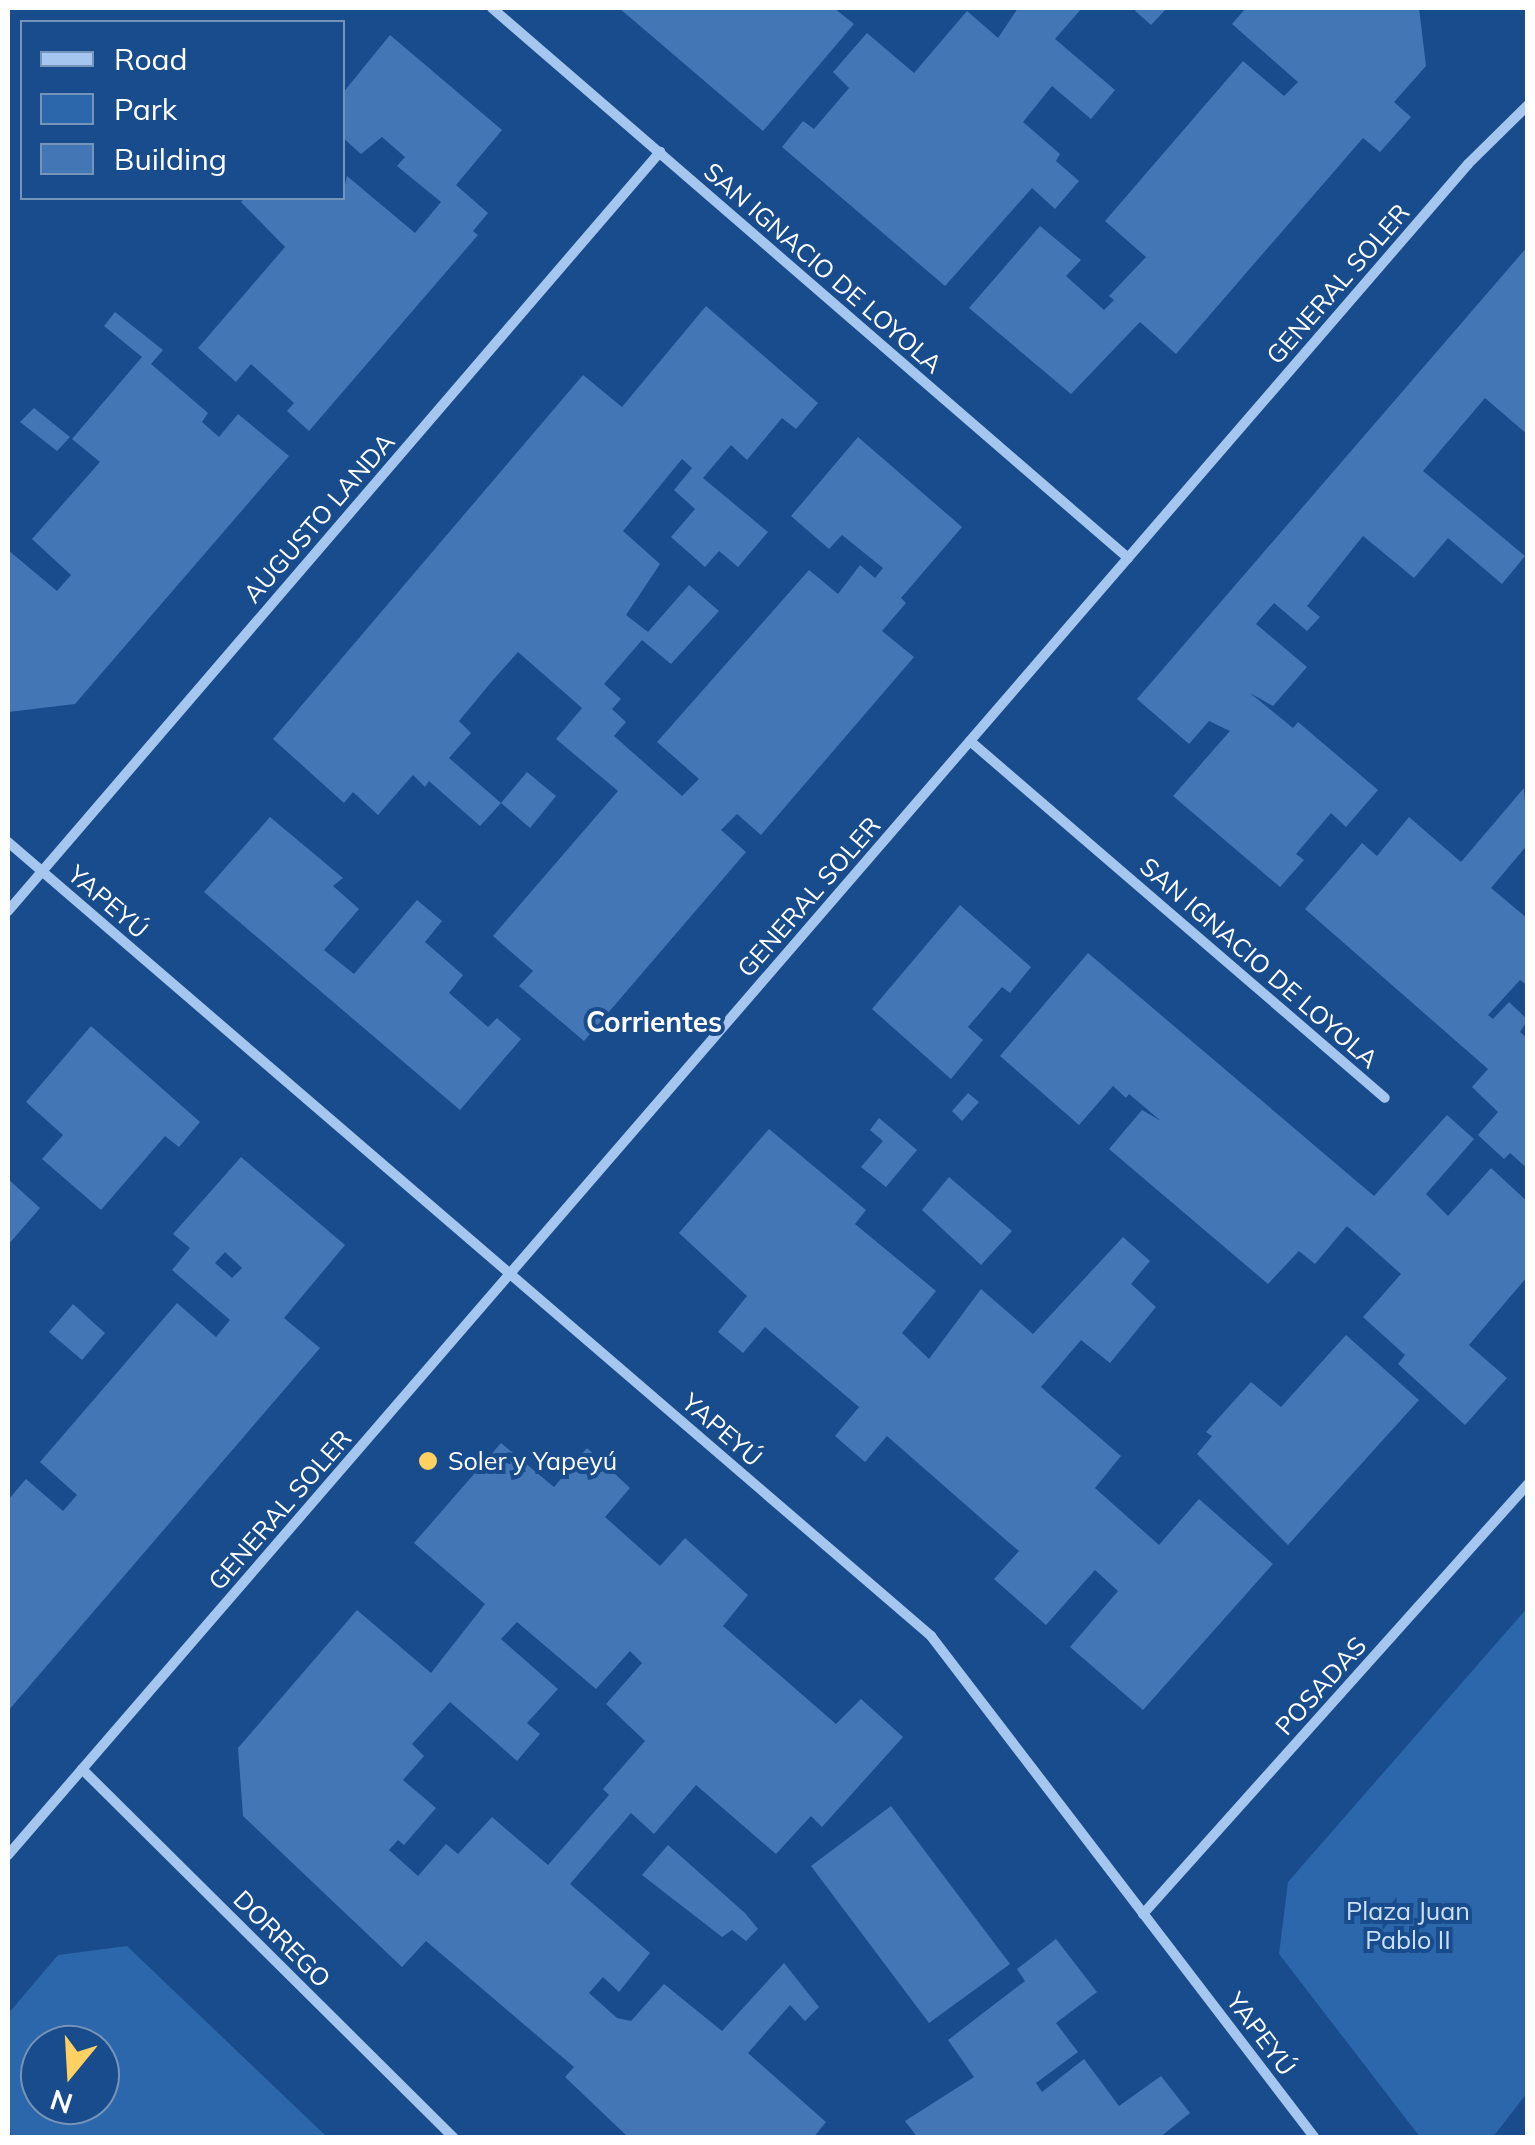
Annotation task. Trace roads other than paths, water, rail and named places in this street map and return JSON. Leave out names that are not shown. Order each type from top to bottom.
[{"type":"street","name":"SAN IGNACIO DE LOYOLA","points":[[492,8],[1128,558]]},
{"type":"street","name":"GENERAL SOLER","points":[[8,1855],[1468,164],[1528,105]]},
{"type":"street","name":"AUGUSTO LANDA","points":[[8,911],[660,152]]},
{"type":"street","name":"SAN IGNACIO DE LOYOLA","points":[[970,741],[1384,1098]]},
{"type":"street","name":"YAPEYÚ","points":[[8,842],[931,1636],[1315,2138]]},
{"type":"street","name":"POSADAS","points":[[1144,1914],[1528,1484]]},
{"type":"street","name":"DORREGO","points":[[82,1769],[454,2138]]},
{"type":"place","name":"Soler y Yapeyú","points":[[428,1461]]},
{"type":"district","name":"Corrientes","points":[[654,1022]]},
{"type":"park label","name":"Plaza Juan Pablo II","points":[[1408,1926]]}]
